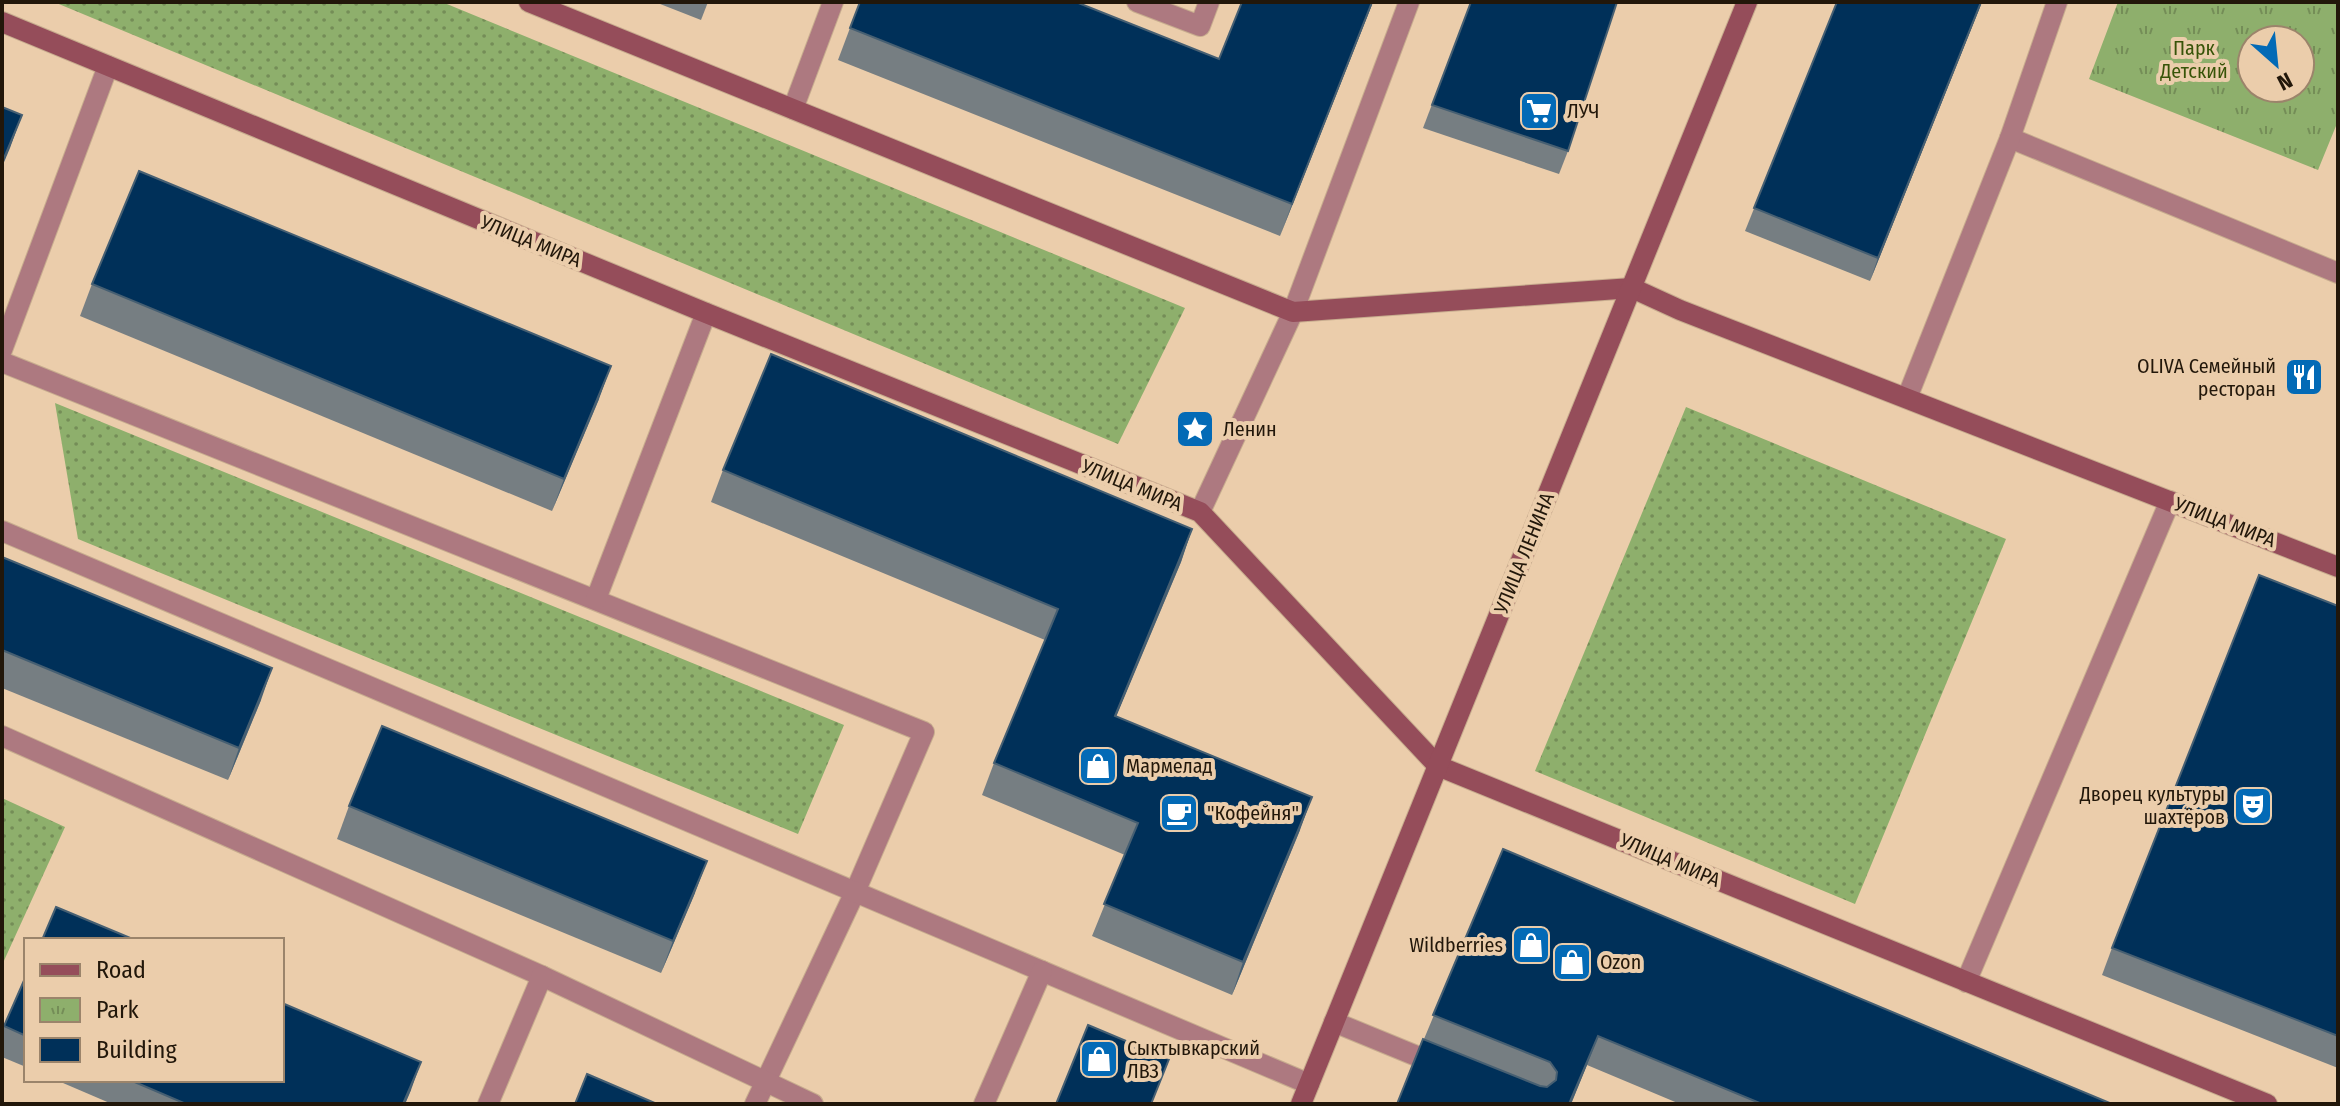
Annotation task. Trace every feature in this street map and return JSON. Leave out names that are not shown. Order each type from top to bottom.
[{"type":"main road","name":"УЛИЦА МИРА","points":[[529,2],[1293,312],[1632,288],[2338,567]]},
{"type":"main road","name":"УЛИЦА ЛЕНИНА","points":[[1301,1104],[1747,2]]},
{"type":"main road","name":"УЛИЦА МИРА","points":[[2,22],[706,313],[1200,512],[1438,766],[2267,1104]]},
{"type":"lane","points":[[793,109],[833,2]]},
{"type":"lane","points":[[1137,2],[1200,26],[1209,2]]},
{"type":"lane","points":[[1200,512],[1293,312],[1409,2]]},
{"type":"lane","points":[[1907,398],[2010,138],[2057,2]]},
{"type":"lane","points":[[2,350],[108,66]]},
{"type":"lane","points":[[2010,138],[2338,273]]},
{"type":"lane","points":[[596,599],[706,313]]},
{"type":"lane","points":[[2,362],[924,732],[855,892],[755,1104]]},
{"type":"lane","points":[[1966,982],[2170,501]]},
{"type":"lane","points":[[2,531],[1309,1084]]},
{"type":"lane","points":[[2,736],[542,976],[813,1104]]},
{"type":"lane","points":[[984,1104],[1042,971]]},
{"type":"lane","points":[[488,1104],[542,976]]},
{"type":"lane","points":[[1334,1022],[1463,1075]]},
{"type":"green space","points":[[54,2],[442,2],[1185,308],[1118,444]]},
{"type":"green space","name":"Парк Детский","points":[[2118,2],[2338,2],[2338,121],[2318,170],[2089,79]]},
{"type":"green space","points":[[55,403],[844,725],[798,834],[78,539]]},
{"type":"green space","points":[[1686,407],[2006,539],[1855,904],[1535,771]]},
{"type":"green space","points":[[2,798],[65,827],[2,965]]},
{"type":"building","points":[[860,2],[1076,2],[1219,59],[1242,2],[1372,2],[1292,204],[850,28]]},
{"type":"building","points":[[1471,2],[1617,2],[1568,151],[1432,105]]},
{"type":"building","points":[[1837,2],[1981,2],[1878,258],[1754,208]]},
{"type":"building","points":[[2,107],[22,115],[2,163]]},
{"type":"building","points":[[139,171],[611,366],[564,479],[92,284]]},
{"type":"building","points":[[771,354],[1192,529],[1115,716],[1312,797],[1243,962],[1104,904],[1138,823],[994,763],[1058,609],[723,470]]},
{"type":"building","points":[[2,557],[272,668],[239,748],[2,650]]},
{"type":"building","name":"Дворец культуры шахтёров","points":[[2259,575],[2338,606],[2338,1036],[2112,948]]},
{"type":"building","points":[[382,726],[707,861],[673,941],[349,806]]},
{"type":"building","points":[[1503,849],[2112,1104],[1762,1104],[1598,1036],[1569,1104],[1397,1104],[1423,1039],[1540,1086],[1547,1087],[1556,1080],[1557,1072],[1550,1062],[1433,1015]]},
{"type":"building","points":[[56,907],[130,938],[43,938]]},
{"type":"building","points":[[24,981],[24,1035],[4,1026]]},
{"type":"building","points":[[284,1004],[421,1062],[403,1104],[186,1104],[135,1082],[284,1082]]},
{"type":"building","name":"Сыктывкарский ЛВЗ","points":[[1088,1025],[1169,1059],[1151,1104],[1056,1104]]},
{"type":"building","points":[[587,1074],[657,1104],[575,1104]]},
{"type":"place","name":"ЛУЧ","points":[[1539,111]]},
{"type":"place","name":"OLIVA Семейный ресторан","points":[[2304,377]]},
{"type":"place","name":"Ленин","points":[[1195,429]]},
{"type":"place","name":"Мармелад","points":[[1098,766]]},
{"type":"place","name":"Дворец культуры шахтёров","points":[[2253,806]]},
{"type":"place","name":"\"Кофейня\"","points":[[1179,813]]},
{"type":"place","name":"Wildberries","points":[[1531,945]]},
{"type":"place","name":"Ozon","points":[[1572,962]]},
{"type":"place","name":"Сыктывкарский ЛВЗ","points":[[1099,1059]]}]
